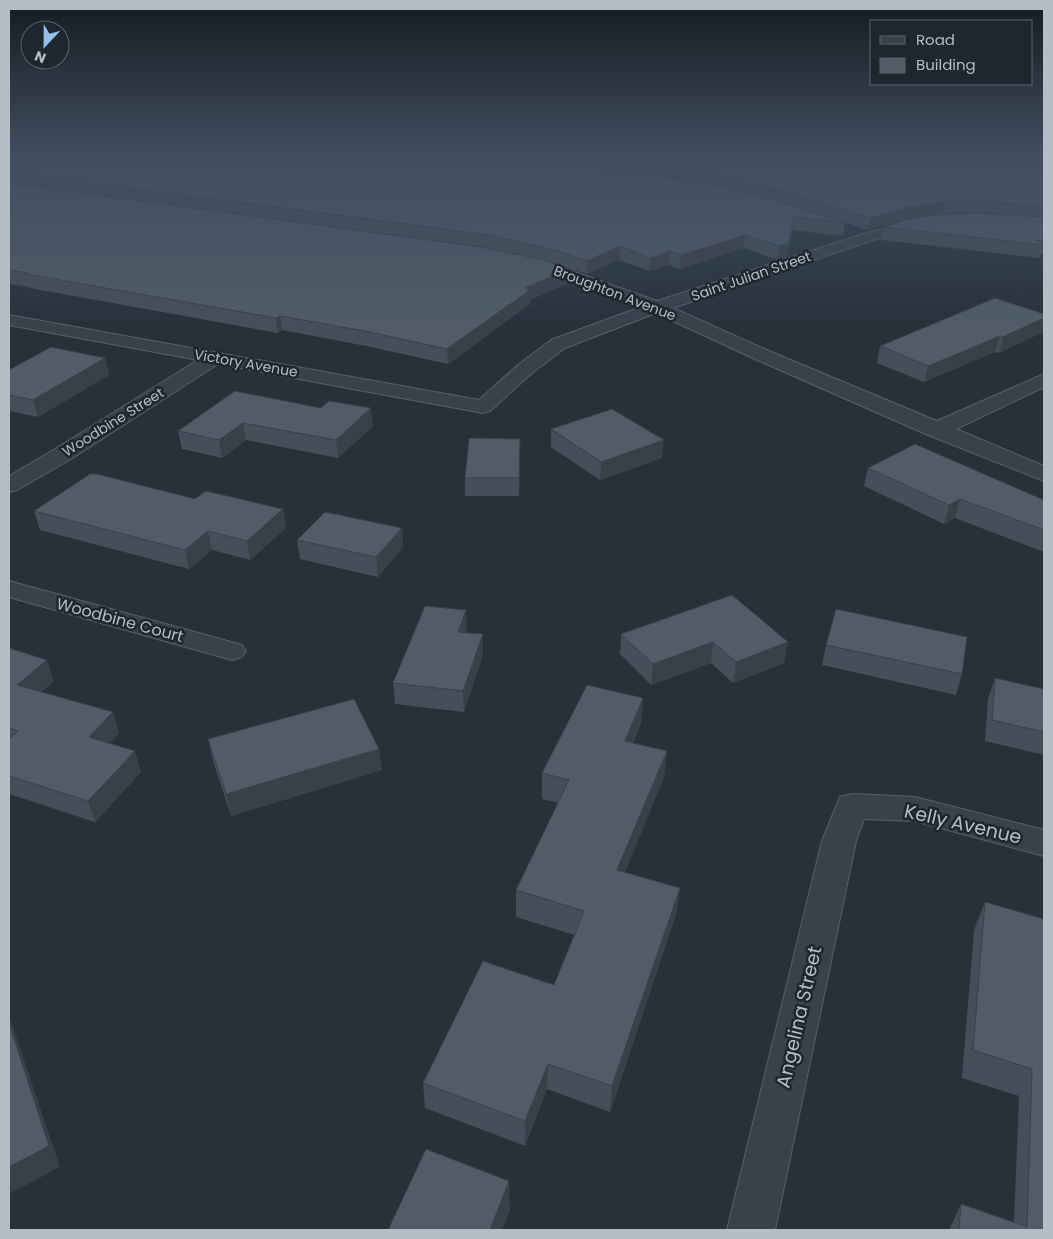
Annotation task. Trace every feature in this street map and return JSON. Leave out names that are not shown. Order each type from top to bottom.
[{"type":"street","name":"Saint Julian Street","points":[[483,407],[525,369],[558,344],[657,307],[868,236],[904,226],[933,221]]},
{"type":"street","points":[[850,231],[868,236]]},
{"type":"street","name":"Broughton Avenue","points":[[520,262],[549,268],[657,307],[762,355],[1044,474]]},
{"type":"street","name":"Victory Avenue","points":[[9,320],[483,407]]},
{"type":"street","name":"Woodbine Street","points":[[9,485],[63,454],[216,357]]},
{"type":"street","points":[[936,430],[1044,380]]},
{"type":"street","name":"Woodbine Court","points":[[9,589],[232,651]]},
{"type":"street","name":"Kelly Avenue","points":[[852,806],[915,809],[1044,844]]},
{"type":"street","name":"Angelina Street","points":[[751,1230],[839,841],[852,806]]},
{"type":"building","points":[[9,214],[236,214],[481,247],[545,260],[569,269],[525,288],[530,290],[447,349],[365,331],[280,316],[276,318],[9,270]]},
{"type":"building","points":[[328,214],[817,214],[845,223],[794,217],[789,243],[779,246],[746,235],[681,255],[670,251],[650,258],[620,246],[587,261],[556,250],[482,234]]},
{"type":"building","points":[[856,214],[885,214],[870,218]]},
{"type":"building","points":[[946,214],[991,214],[1044,217],[1044,241],[1036,240],[1044,245],[884,227],[908,219]]},
{"type":"building","points":[[995,298],[1044,314],[1044,318],[1003,337],[1000,336],[928,366],[880,346]]},
{"type":"building","points":[[51,347],[105,358],[33,400],[9,395],[9,370]]},
{"type":"building","points":[[235,391],[321,408],[329,401],[371,408],[336,440],[243,423],[219,440],[178,431]]},
{"type":"building","points":[[612,409],[664,440],[601,462],[551,429]]},
{"type":"building","points":[[469,438],[520,439],[519,478],[465,478]]},
{"type":"building","points":[[915,444],[1044,500],[1044,530],[960,499],[949,505],[868,468]]},
{"type":"building","points":[[90,474],[97,474],[195,499],[206,491],[283,509],[247,541],[208,531],[185,550],[34,511]]},
{"type":"building","points":[[325,512],[402,528],[376,557],[297,540]]},
{"type":"building","points":[[732,595],[788,642],[736,662],[713,642],[653,664],[621,634]]},
{"type":"building","points":[[425,606],[466,610],[458,632],[483,634],[463,691],[393,683]]},
{"type":"building","points":[[836,609],[967,637],[962,674],[826,645]]},
{"type":"building","points":[[9,648],[47,660],[17,685],[113,712],[89,737],[135,751],[88,801],[9,776],[9,739],[18,731],[9,728]]},
{"type":"building","points":[[995,678],[1044,689],[1044,732],[992,720]]},
{"type":"building","points":[[587,685],[643,698],[625,741],[667,751],[617,870],[680,888],[612,1086],[548,1064],[525,1121],[423,1083],[483,961],[554,985],[584,911],[516,890],[569,780],[542,773]]},
{"type":"building","points":[[354,699],[379,749],[226,794],[208,739]]},
{"type":"building","points":[[985,902],[1044,919],[1044,1230],[959,1230],[961,1204],[1027,1227],[1032,1069],[973,1050]]},
{"type":"building","points":[[9,1023],[49,1146],[9,1167]]},
{"type":"building","points":[[426,1149],[509,1181],[490,1230],[388,1230]]}]
